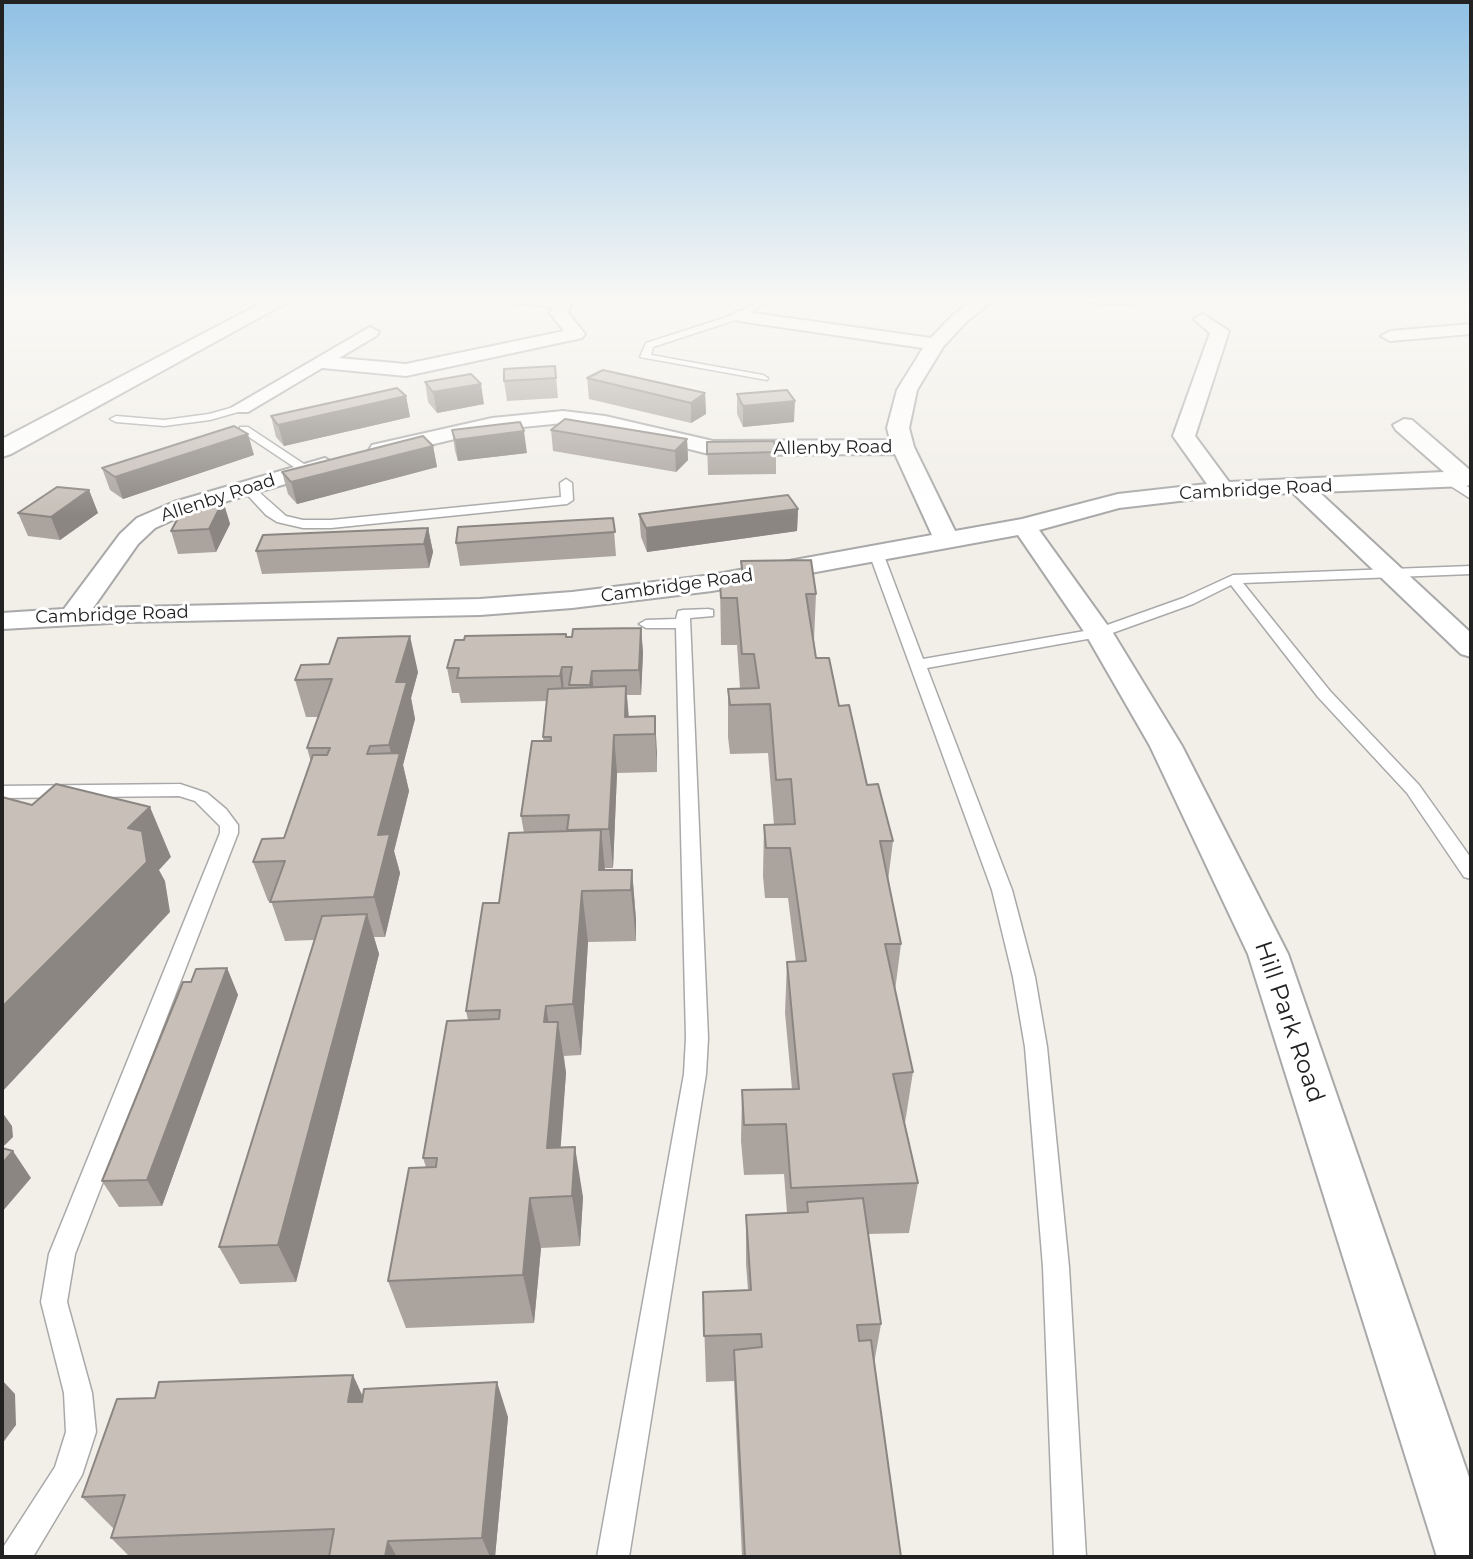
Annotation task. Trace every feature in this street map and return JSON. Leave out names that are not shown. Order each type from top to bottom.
[{"type":"street","points":[[2,449],[149,371]]},
{"type":"street","points":[[241,408],[304,371]]},
{"type":"street","points":[[920,371],[904,399],[898,428],[903,447],[947,540]]},
{"type":"street","points":[[1200,371],[1184,436],[1222,489]]},
{"type":"street","name":"Allenby Road","points":[[73,616],[129,539],[146,523],[182,507],[307,470],[492,424],[548,417],[590,418],[713,448],[903,447]]},
{"type":"street","points":[[1404,425],[1464,483]]},
{"type":"street","name":"Cambridge Road","points":[[2,621],[73,616],[480,607],[682,588],[1024,526],[1118,501],[1222,489],[1464,483]]},
{"type":"street","points":[[1300,487],[1471,648]]},
{"type":"street","name":"Hill Park Road","points":[[1024,526],[1099,633],[1166,746],[1268,954],[1466,1557]]},
{"type":"lane","points":[[726,371],[763,377]]},
{"type":"lane","points":[[116,419],[164,423],[210,417],[241,408]]},
{"type":"lane","points":[[244,429],[307,470]]},
{"type":"lane","points":[[247,488],[282,519],[303,524],[331,524],[567,500],[566,483]]},
{"type":"lane","points":[[876,553],[1002,890],[1024,978],[1036,1047],[1056,1267],[1070,1557]]},
{"type":"lane","points":[[917,665],[1099,633],[1188,601],[1233,579],[1471,570]]},
{"type":"lane","points":[[1233,579],[1324,694],[1413,789],[1471,872]]},
{"type":"lane","points":[[613,1557],[695,1074],[697,1038],[682,588]]},
{"type":"lane","points":[[646,624],[708,613]]},
{"type":"lane","points":[[2,792],[180,790],[201,797],[220,813],[229,825],[229,833],[62,1254],[54,1302],[78,1393],[81,1432],[67,1475],[15,1557]]},
{"type":"building","points":[[504,371],[555,371],[556,378],[504,381]]},
{"type":"building","points":[[606,371],[705,393],[691,403],[587,378]]},
{"type":"building","points":[[471,374],[481,384],[433,392],[425,382]]},
{"type":"building","points":[[397,388],[406,396],[278,425],[271,416]]},
{"type":"building","points":[[787,390],[795,401],[743,406],[737,394]]},
{"type":"building","points":[[565,419],[687,439],[675,451],[551,430]]},
{"type":"building","points":[[520,422],[524,431],[455,440],[452,430]]},
{"type":"building","points":[[234,426],[248,434],[115,477],[102,468]]},
{"type":"building","points":[[423,436],[433,446],[291,482],[282,472]]},
{"type":"building","points":[[774,441],[776,452],[707,454],[707,442]]},
{"type":"building","points":[[57,487],[89,490],[51,517],[18,513]]},
{"type":"building","points":[[788,495],[798,509],[646,528],[639,514]]},
{"type":"building","points":[[223,501],[209,529],[171,531],[186,503]]},
{"type":"building","points":[[613,518],[615,532],[456,543],[458,527]]},
{"type":"building","points":[[428,528],[424,544],[256,551],[263,535]]},
{"type":"building","points":[[811,560],[816,594],[806,594],[816,658],[829,658],[839,706],[849,705],[867,785],[878,784],[893,841],[880,841],[901,944],[885,944],[913,1072],[893,1074],[918,1183],[791,1188],[786,1124],[744,1125],[742,1090],[799,1089],[787,962],[806,961],[790,848],[766,848],[764,825],[795,824],[791,779],[776,780],[770,704],[730,705],[728,689],[759,688],[754,654],[742,654],[737,598],[721,598],[720,584],[744,583],[741,561]]},
{"type":"building","points":[[641,628],[639,670],[592,671],[590,685],[569,685],[572,667],[562,667],[560,676],[457,678],[459,668],[447,668],[455,640],[464,640],[465,636],[566,634],[566,637],[572,637],[573,629]]},
{"type":"building","points":[[410,636],[396,682],[407,682],[389,745],[370,746],[367,754],[400,753],[378,835],[390,834],[374,897],[270,902],[285,861],[253,862],[262,839],[284,838],[313,755],[327,755],[330,748],[307,748],[332,679],[295,680],[301,665],[329,664],[338,638]]},
{"type":"building","points":[[626,686],[625,717],[655,716],[655,734],[614,735],[609,829],[567,830],[569,815],[521,816],[532,741],[551,741],[551,737],[543,737],[548,689]]},
{"type":"building","points":[[56,784],[150,807],[128,828],[142,831],[147,862],[2,1007],[2,797],[32,805]]},
{"type":"building","points":[[601,830],[599,870],[632,870],[631,890],[582,891],[573,1004],[546,1006],[544,1022],[558,1022],[547,1148],[575,1147],[572,1196],[530,1198],[523,1275],[388,1281],[409,1168],[436,1167],[437,1158],[423,1158],[447,1021],[499,1019],[500,1010],[466,1011],[483,903],[499,903],[509,833]]},
{"type":"building","points":[[367,914],[278,1245],[219,1247],[322,916]]},
{"type":"building","points":[[227,968],[147,1180],[102,1181],[183,982],[191,982],[196,969]]},
{"type":"building","points":[[2,1148],[13,1151],[2,1164]]},
{"type":"building","points":[[863,1198],[881,1324],[857,1325],[859,1341],[871,1340],[901,1557],[745,1557],[734,1350],[762,1347],[761,1334],[704,1336],[703,1292],[751,1290],[746,1215],[808,1212],[807,1202]]},
{"type":"building","points":[[353,1375],[348,1402],[362,1402],[364,1389],[497,1382],[482,1538],[388,1541],[385,1557],[329,1557],[334,1529],[111,1538],[125,1495],[82,1497],[117,1399],[155,1398],[159,1382]]}]
